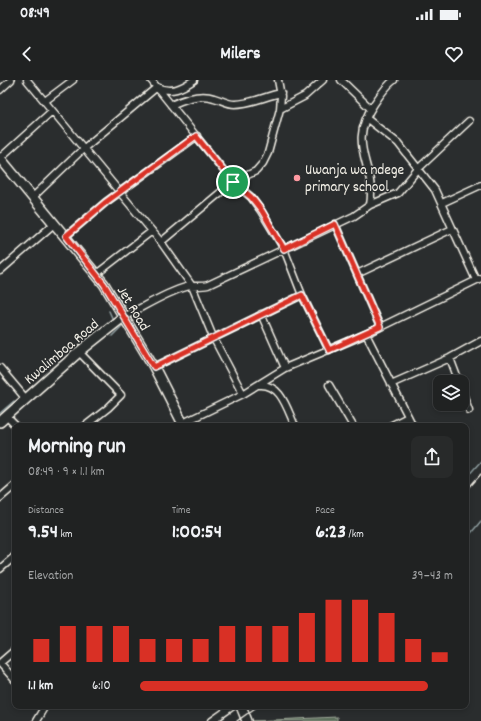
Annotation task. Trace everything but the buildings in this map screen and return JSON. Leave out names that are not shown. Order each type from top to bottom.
[{"type":"main road","name":"Jet Road","points":[[0,158],[66,236],[97,276],[154,367],[183,423]]},
{"type":"main road","name":"Kwalimboa Road","points":[[3,419],[79,352],[123,317]]},
{"type":"main road","points":[[242,709],[247,721]]},
{"type":"street","points":[[0,90],[11,80]]},
{"type":"street","points":[[27,80],[161,242],[192,286],[214,337],[243,394]]},
{"type":"street","points":[[45,101],[73,80]]},
{"type":"street","points":[[151,80],[233,182],[251,197],[262,211],[284,249],[302,295],[329,350]]},
{"type":"street","points":[[157,87],[168,92],[194,80]]},
{"type":"street","points":[[161,242],[233,182],[256,171],[263,163],[268,152],[280,109],[281,93],[278,80]]},
{"type":"street","points":[[280,109],[305,96],[323,80]]},
{"type":"street","points":[[340,80],[371,109]]},
{"type":"street","points":[[370,205],[372,194],[361,143],[361,130],[371,109],[394,80]]},
{"type":"street","points":[[33,198],[83,149],[157,87]]},
{"type":"street","points":[[171,105],[193,97],[201,96],[213,97],[226,103],[236,104],[281,93]]},
{"type":"street","points":[[0,158],[52,111]]},
{"type":"street","points":[[188,423],[243,394],[285,368],[366,334],[479,279],[452,229],[442,203],[435,190],[398,143],[366,118]]},
{"type":"street","points":[[123,317],[177,290],[192,286],[199,287],[208,285],[354,216],[370,205],[398,193],[418,170],[469,122]]},
{"type":"street","points":[[66,236],[119,192],[196,136]]},
{"type":"street","points":[[442,203],[481,185]]},
{"type":"street","points":[[0,271],[55,223]]},
{"type":"street","points":[[335,224],[380,327]]},
{"type":"street","points":[[357,274],[452,229]]},
{"type":"street","points":[[97,276],[99,272],[152,231]]},
{"type":"street","points":[[154,367],[302,295]]},
{"type":"street","points":[[261,314],[285,368]]},
{"type":"street","points":[[366,334],[411,423]]},
{"type":"street","points":[[391,384],[450,358],[481,341]]},
{"type":"street","points":[[79,352],[122,396],[89,423]]},
{"type":"street","points":[[450,358],[456,375]]},
{"type":"street","points":[[0,368],[26,399]]},
{"type":"street","points":[[257,385],[265,384],[278,392],[294,423]]},
{"type":"street","points":[[329,385],[351,423]]},
{"type":"street","points":[[396,423],[408,417]]},
{"type":"street","points":[[3,419],[12,424]]},
{"type":"street","points":[[0,498],[12,488]]},
{"type":"street","points":[[0,569],[12,559]]},
{"type":"street","points":[[12,653],[0,663],[12,677]]},
{"type":"street","points":[[36,721],[42,709]]},
{"type":"street","points":[[212,721],[229,709]]},
{"type":"green space","points":[[337,717],[337,721],[253,721]]},
{"type":"waterway","points":[[110,286],[126,308]]},
{"type":"waterway","points":[[109,311],[113,320]]},
{"type":"waterway","points":[[130,319],[141,311]]},
{"type":"waterway","points":[[112,336],[124,324]]},
{"type":"waterway","points":[[80,346],[89,338]]},
{"type":"waterway","points":[[25,393],[68,356]]},
{"type":"waterway","points":[[0,413],[14,401]]},
{"type":"waterway","points":[[469,475],[481,461]]},
{"type":"waterway","points":[[469,535],[481,521]]},
{"type":"railway","points":[[469,488],[481,474]]},
{"type":"railway","points":[[237,721],[254,709]]},
{"type":"place","name":"Uwanja wa ndege primary school","points":[[297,178]]},
{"type":"route","points":[[196,136],[233,182],[251,197],[262,211],[284,249],[335,224],[380,327],[329,350],[302,295],[154,367],[104,284],[66,236],[106,202],[196,136]]}]
